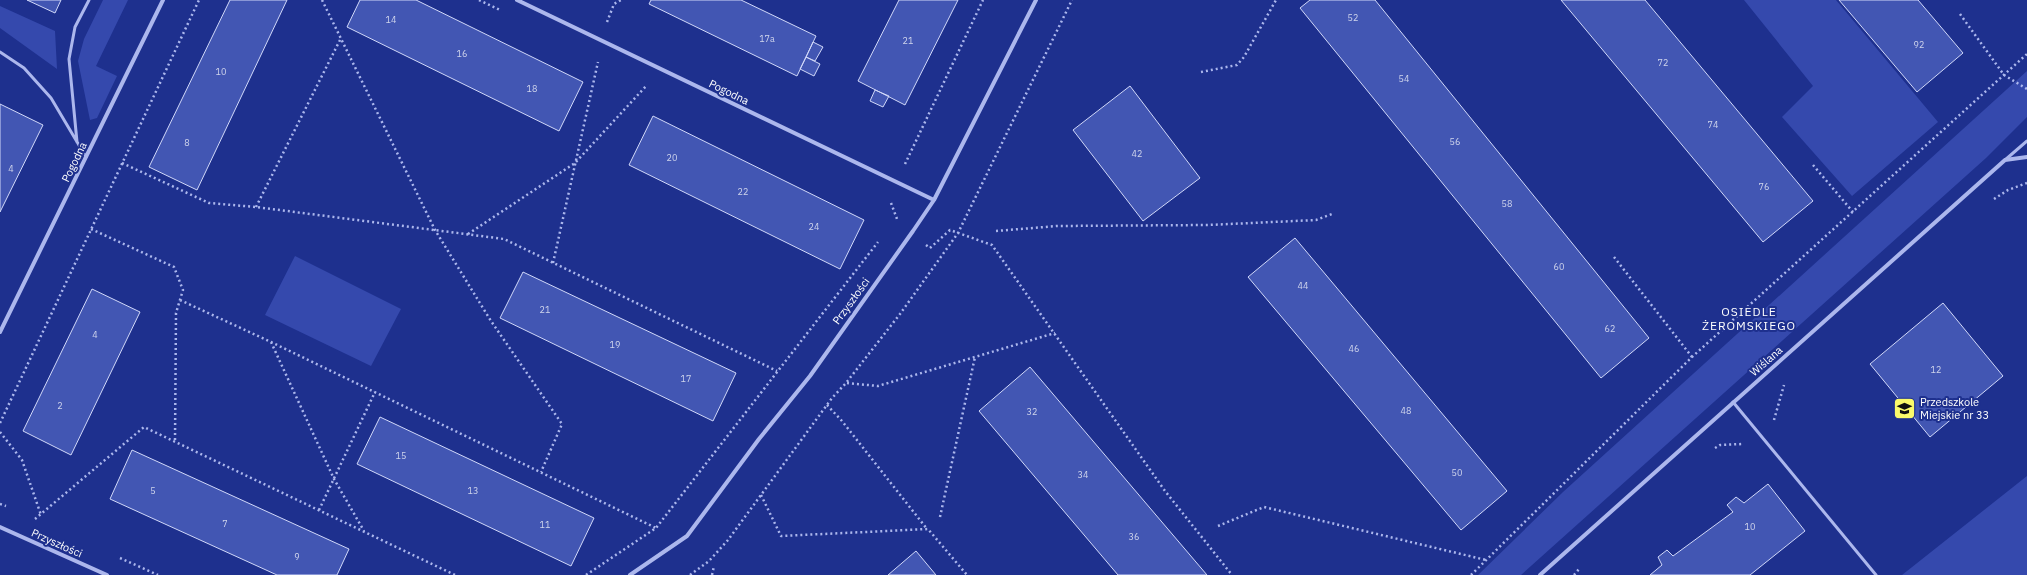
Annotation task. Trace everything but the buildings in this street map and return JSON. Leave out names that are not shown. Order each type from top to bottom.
[{"type":"street","name":"Pogodna","points":[[0,332],[163,0]]},
{"type":"street","name":"Pogodna","points":[[517,0],[934,200]]},
{"type":"street","name":"Przyszłości","points":[[630,575],[687,536],[759,439],[810,376],[913,231],[934,200],[1036,0]]},
{"type":"street","points":[[2005,160],[2027,157]]},
{"type":"street","name":"Wiślana","points":[[1540,575],[2005,160]]},
{"type":"street","name":"Przyszłości","points":[[0,527],[107,575]]},
{"type":"lane","points":[[77,142],[69,59],[75,27],[89,0]]},
{"type":"lane","points":[[0,52],[24,68],[51,98],[86,157]]},
{"type":"lane","name":"Wiślana","points":[[2005,160],[2027,141]]},
{"type":"lane","points":[[1733,402],[1876,575]]},
{"type":"path","points":[[0,423],[199,0]]},
{"type":"path","points":[[322,0],[435,230],[491,322],[562,424],[541,472]]},
{"type":"path","points":[[599,39],[614,4],[621,0]]},
{"type":"path","points":[[896,182],[983,0]]},
{"type":"path","points":[[690,575],[709,560],[728,540],[827,405],[900,314],[958,233],[1072,0]]},
{"type":"path","points":[[1201,72],[1237,66],[1244,57],[1276,0]]},
{"type":"path","points":[[1960,14],[2004,75],[2027,89]]},
{"type":"path","points":[[256,207],[341,38]]},
{"type":"path","points":[[1471,575],[1692,357],[2027,54]]},
{"type":"path","points":[[553,263],[599,57]]},
{"type":"path","points":[[468,234],[576,163],[650,81]]},
{"type":"path","points":[[122,163],[209,204],[256,207],[504,239],[777,371]]},
{"type":"path","points":[[1812,165],[1853,212]]},
{"type":"path","points":[[996,232],[1057,226],[1208,225],[1316,220],[1332,214]]},
{"type":"path","points":[[892,225],[897,218],[930,248],[950,230],[992,245],[1165,491],[1232,575]]},
{"type":"path","points":[[91,229],[174,267],[183,290],[176,313],[175,442]]},
{"type":"path","points":[[586,575],[656,528],[882,237]]},
{"type":"path","points":[[1614,257],[1692,357]]},
{"type":"path","points":[[180,300],[271,342],[656,528]]},
{"type":"path","points":[[846,383],[878,386],[1054,333]]},
{"type":"path","points":[[271,342],[334,479],[365,532]]},
{"type":"path","points":[[940,517],[975,357]]},
{"type":"path","points":[[319,510],[375,392]]},
{"type":"path","points":[[827,405],[842,421],[928,529],[967,575]]},
{"type":"path","points":[[35,519],[144,427],[455,575]]},
{"type":"path","points":[[0,432],[22,460],[40,515]]},
{"type":"path","points":[[1714,448],[1720,445],[1741,443],[1759,454],[1768,445]]},
{"type":"path","points":[[761,495],[781,536],[928,529]]},
{"type":"path","points":[[1218,526],[1264,506],[1486,560]]},
{"type":"path","points":[[1574,575],[1584,565]]},
{"type":"path","points":[[712,575],[714,566]]},
{"type":"shaded area","points":[[103,0],[128,0],[96,66],[117,76],[97,118],[90,120],[78,61],[84,39]]},
{"type":"shaded area","points":[[1744,0],[1836,0],[1938,122],[1852,196],[1782,117],[1813,86]]},
{"type":"shaded area","points":[[0,6],[55,31],[57,69],[0,28]]},
{"type":"shaded area","points":[[2027,71],[2027,117],[1986,158],[1521,575],[1478,575],[1563,492]]},
{"type":"shaded area","points":[[295,256],[401,309],[371,366],[265,315]]},
{"type":"shaded area","points":[[2027,476],[2027,575],[1902,575]]},
{"type":"place","name":"Przedszkole Miejskie nr 33","points":[[1905,408]]},
{"type":"district","name":"OSIEDLE ŻEROMSKIEGO","points":[[1749,319]]}]
